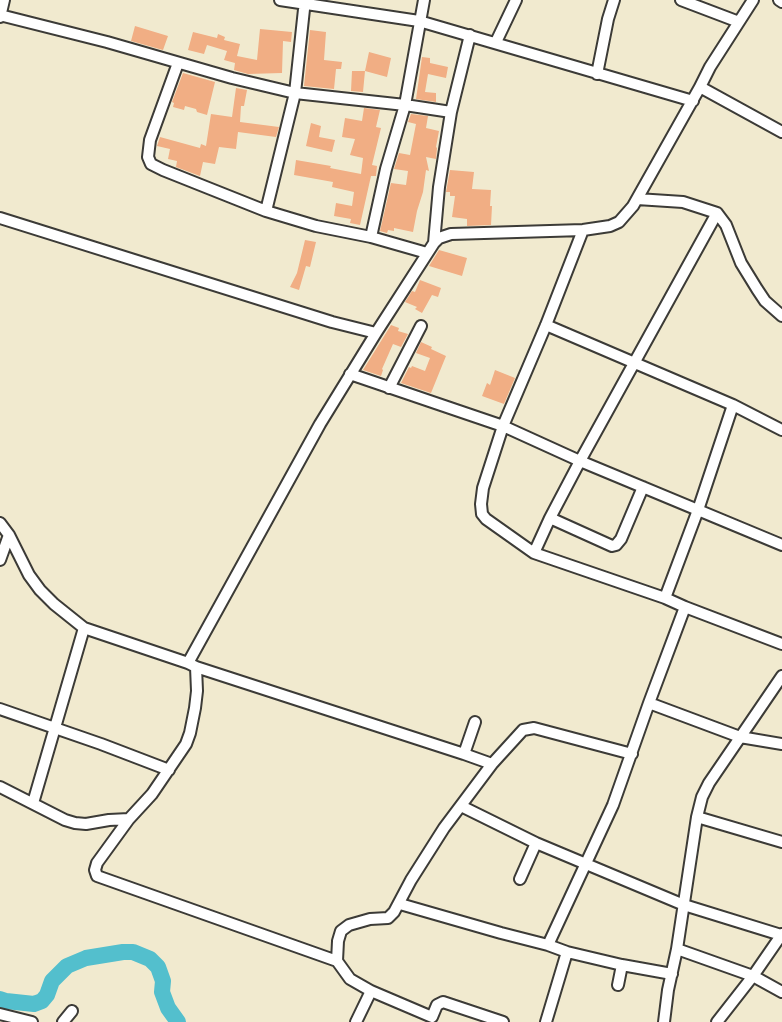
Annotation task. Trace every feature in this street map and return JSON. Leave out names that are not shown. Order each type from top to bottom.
[{"type":"street","points":[[4,0],[0,16],[107,42],[232,78],[295,93],[450,111]]},
{"type":"street","points":[[279,0],[419,21],[693,101]]},
{"type":"street","points":[[371,237],[386,169],[405,105],[424,0]]},
{"type":"street","points":[[496,43],[516,0]]},
{"type":"street","points":[[597,74],[614,0]]},
{"type":"street","points":[[681,0],[739,22]]},
{"type":"street","points":[[503,1022],[443,1002],[437,1004],[431,1019],[350,979],[337,961],[97,876],[95,870],[97,863],[129,819],[152,794],[186,744],[197,691],[192,665],[320,424],[434,243],[451,234],[583,230],[619,222],[633,206],[710,67],[753,0]]},
{"type":"street","points":[[266,211],[295,93],[305,2]]},
{"type":"street","points":[[434,243],[450,111],[470,35]]},
{"type":"street","points":[[178,63],[149,146],[148,157],[151,163],[266,211],[427,253]]},
{"type":"street","points":[[700,88],[782,132]]},
{"type":"street","points":[[637,199],[683,202],[717,213],[726,225],[741,263],[757,289],[765,301],[782,316]]},
{"type":"street","points":[[534,553],[580,461],[717,213]]},
{"type":"street","points":[[0,218],[376,333]]},
{"type":"street","points":[[583,230],[503,426],[483,488],[482,514],[534,553],[665,598],[782,644]]},
{"type":"street","points":[[546,325],[733,405],[782,430]]},
{"type":"street","points":[[389,388],[421,326]]},
{"type":"street","points":[[350,374],[503,426],[782,545]]},
{"type":"street","points":[[665,598],[733,405]]},
{"type":"street","points":[[551,518],[612,546],[616,545],[643,487]]},
{"type":"street","points":[[0,523],[40,590],[84,628],[492,764]]},
{"type":"street","points":[[0,560],[9,536]]},
{"type":"street","points":[[548,945],[613,805],[685,607]]},
{"type":"street","points":[[33,803],[84,628]]},
{"type":"street","points":[[664,1022],[697,817],[705,789],[782,676]]},
{"type":"street","points":[[649,703],[740,737],[782,744]]},
{"type":"street","points":[[0,709],[169,770]]},
{"type":"street","points":[[464,754],[475,722]]},
{"type":"street","points":[[337,961],[341,931],[370,919],[388,918],[394,912],[444,828],[492,764],[526,728],[632,754]]},
{"type":"street","points":[[0,787],[75,823],[129,819]]},
{"type":"street","points":[[461,806],[536,843],[684,905],[782,934],[718,1022]]},
{"type":"street","points":[[697,817],[782,842]]},
{"type":"street","points":[[520,879],[536,843]]},
{"type":"street","points":[[400,904],[567,952],[672,974]]},
{"type":"street","points":[[677,949],[753,976],[782,992]]},
{"type":"street","points":[[546,1022],[567,952]]},
{"type":"street","points":[[618,985],[622,965]]},
{"type":"street","points":[[356,1022],[371,991]]},
{"type":"street","points":[[63,1022],[72,1011]]},
{"type":"street","points":[[0,1014],[32,1022]]},
{"type":"building","points":[[135,26],[168,36],[163,50],[131,41]]},
{"type":"building","points":[[260,29],[292,32],[291,42],[283,41],[282,73],[248,74],[234,70],[235,63],[224,60],[227,51],[207,45],[204,54],[188,50],[193,32],[217,38],[218,34],[225,37],[224,40],[240,44],[237,56],[257,60]]},
{"type":"building","points":[[310,30],[326,32],[324,60],[342,62],[341,69],[336,69],[334,89],[304,86]]},
{"type":"building","points":[[369,52],[391,58],[387,77],[365,71]]},
{"type":"building","points":[[422,57],[430,58],[430,63],[448,67],[446,78],[428,74],[425,92],[436,93],[436,102],[416,99]]},
{"type":"building","points":[[352,71],[365,71],[363,92],[351,91]]},
{"type":"building","points":[[183,73],[215,82],[207,115],[185,106],[184,110],[173,107],[172,102]]},
{"type":"building","points":[[236,88],[247,90],[244,106],[241,106],[240,122],[279,127],[276,137],[238,132],[236,149],[219,147],[215,164],[203,162],[200,176],[176,167],[177,161],[168,159],[170,149],[157,146],[160,137],[200,148],[201,144],[206,146],[211,114],[232,117]]},
{"type":"building","points":[[364,108],[380,110],[376,127],[381,128],[372,165],[377,166],[376,176],[371,176],[360,225],[350,223],[351,219],[334,216],[336,203],[352,206],[354,192],[332,187],[333,182],[294,175],[296,160],[361,174],[363,158],[350,155],[355,139],[342,137],[345,118],[362,121]]},
{"type":"building","points":[[411,114],[428,116],[426,128],[439,131],[436,159],[426,157],[429,171],[426,170],[413,232],[394,228],[394,231],[388,230],[387,233],[380,231],[391,183],[406,185],[408,171],[394,169],[399,153],[410,155],[416,124],[408,122]]},
{"type":"building","points":[[311,123],[321,126],[319,137],[335,140],[332,152],[306,146]]},
{"type":"building","points":[[450,170],[474,172],[472,189],[491,190],[491,225],[467,226],[467,219],[452,217],[455,196],[446,192]]},
{"type":"building","points":[[305,240],[316,242],[310,267],[306,266],[299,290],[290,287],[297,273]]},
{"type":"building","points":[[439,250],[467,258],[462,276],[429,266]]},
{"type":"building","points":[[420,280],[441,288],[438,297],[432,295],[422,313],[415,309],[417,307],[405,302],[412,291],[415,292]]},
{"type":"building","points":[[391,325],[408,334],[401,347],[393,344],[381,376],[363,370]]},
{"type":"building","points":[[421,342],[446,356],[431,393],[401,383],[409,367],[425,371],[430,358],[416,353]]},
{"type":"building","points":[[495,370],[515,378],[504,404],[482,396],[487,383],[490,385]]},
{"type":"waterway","points":[[0,999],[34,1004],[42,1001],[52,981],[67,966],[86,958],[133,952],[150,959],[158,967],[163,981],[162,992],[168,1008],[178,1022]]}]
